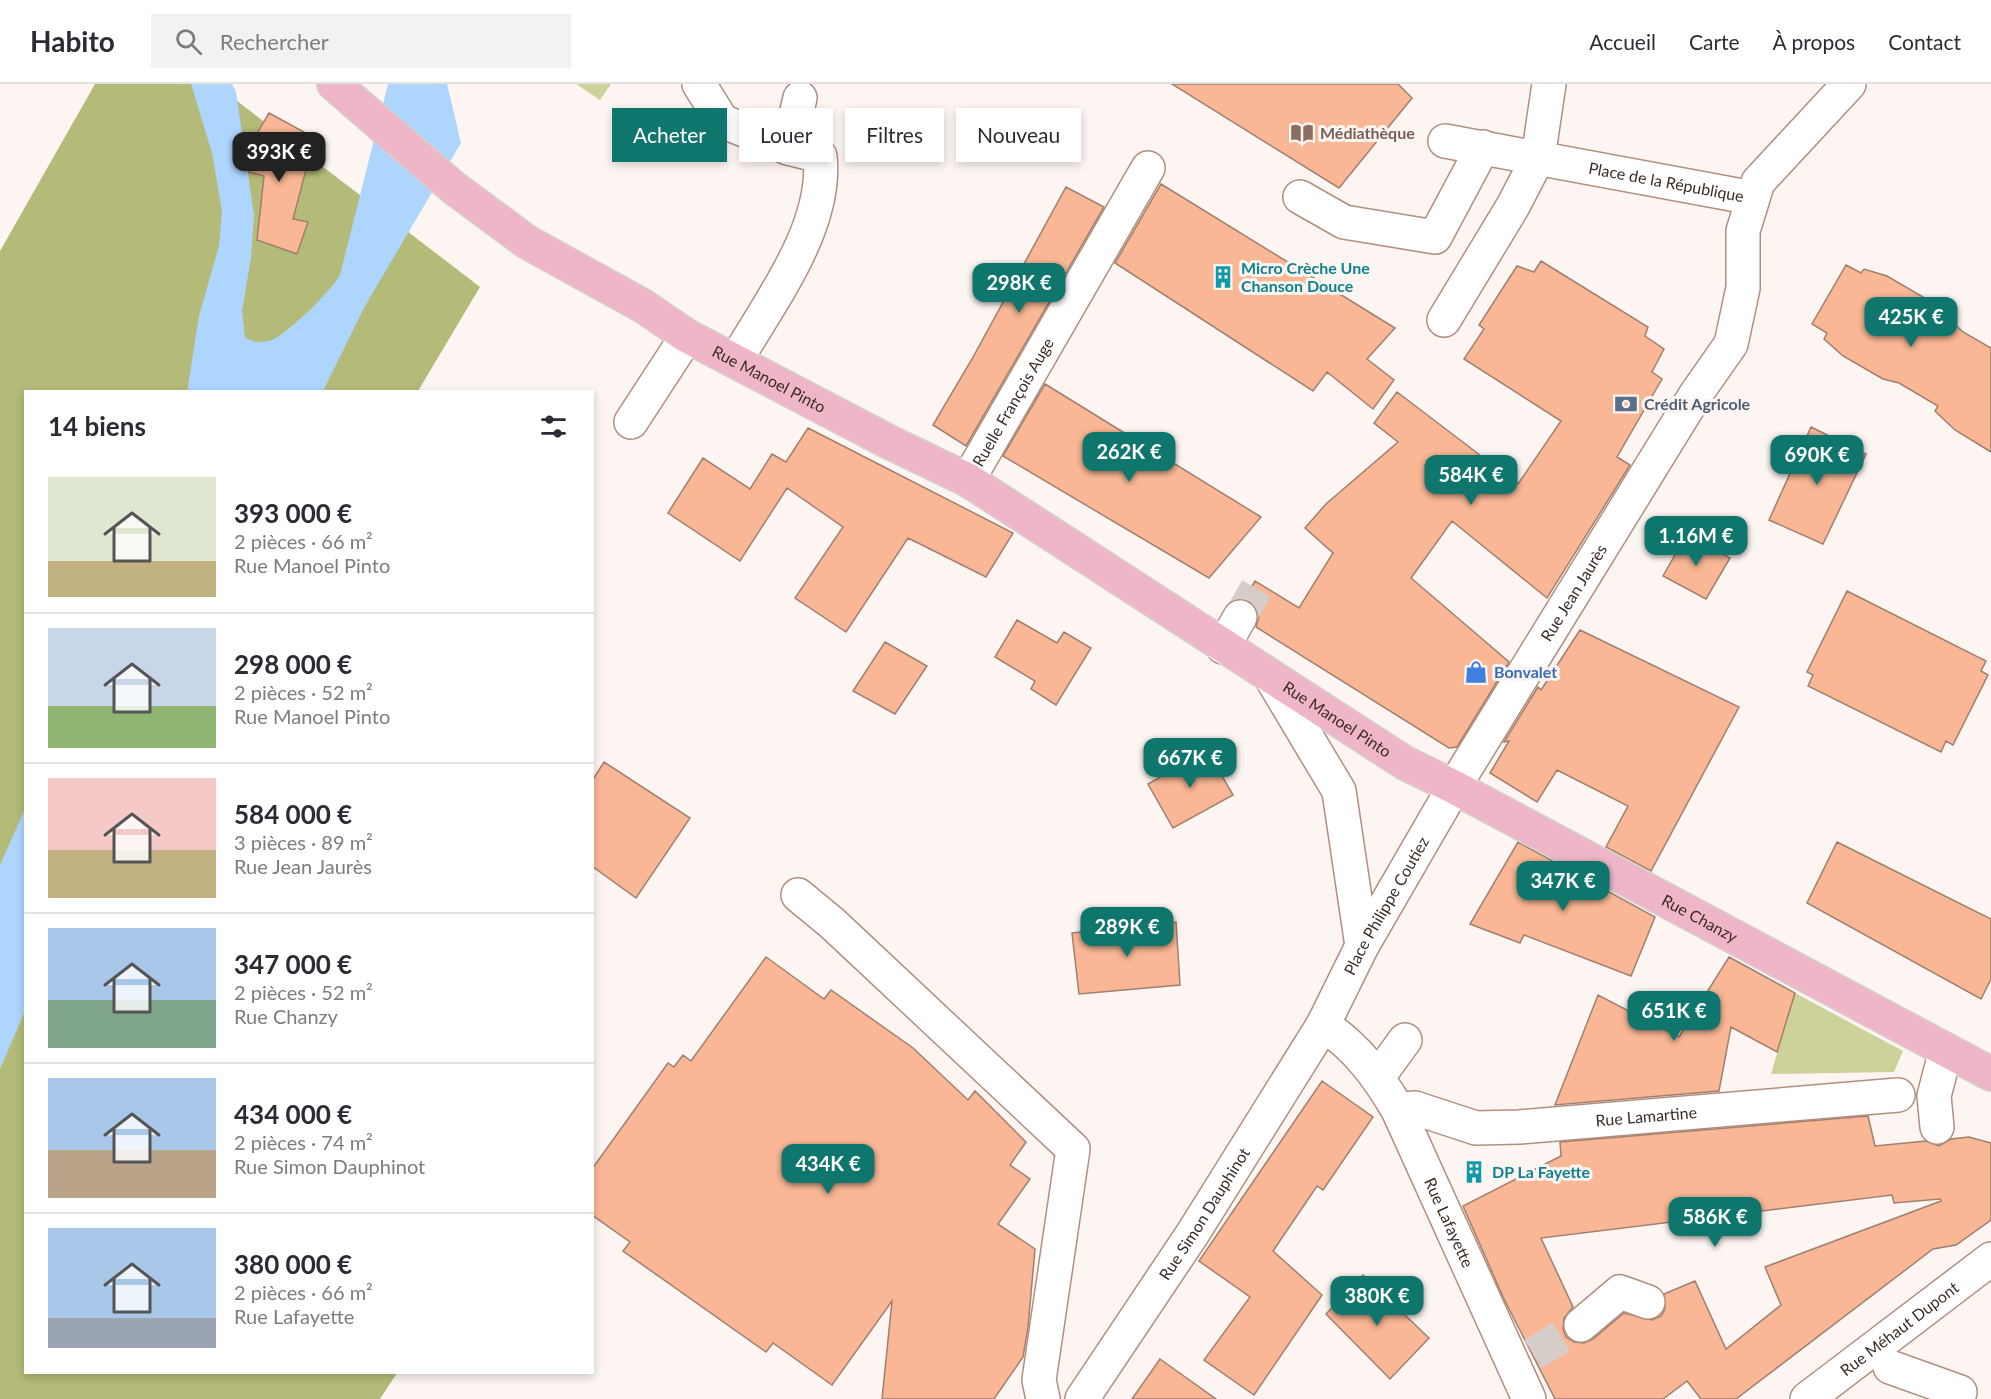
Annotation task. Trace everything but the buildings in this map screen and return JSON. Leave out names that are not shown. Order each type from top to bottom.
[{"type":"main road","name":"Rue Manoel Pinto","points":[[334,84],[454,188],[527,242],[644,306],[687,336],[889,442],[968,480],[1272,679],[1405,763],[1454,787]]},
{"type":"main road","name":"Rue Chanzy","points":[[1454,787],[1991,1074]]},
{"type":"street","points":[[699,84],[722,121],[739,128]]},
{"type":"street","points":[[1444,320],[1513,206],[1538,158],[1549,84]]},
{"type":"street","name":"Place de la République","points":[[1445,141],[1753,198],[1758,182],[1850,84]]},
{"type":"street","points":[[798,108],[800,98]]},
{"type":"street","points":[[1300,197],[1344,222],[1435,237],[1483,147]]},
{"type":"street","points":[[736,360],[806,239],[822,176],[821,162]]},
{"type":"street","name":"Ruelle François Auge","points":[[968,480],[1148,168]]},
{"type":"street","name":"Rue Jean Jaurès","points":[[1454,787],[1696,394],[1731,344],[1743,288],[1743,231],[1753,198]]},
{"type":"street","points":[[631,422],[687,336]]},
{"type":"street","points":[[1223,647],[1240,617]]},
{"type":"street","points":[[1272,679],[1339,791],[1362,946]]},
{"type":"street","name":"Place Philippe Coutiez","points":[[1323,1025],[1362,946],[1454,787]]},
{"type":"street","points":[[798,895],[832,922],[1073,1149],[1039,1380],[1043,1399]]},
{"type":"street","name":"Rue Lafayette","points":[[1323,1025],[1346,1040],[1378,1077],[1398,1110],[1526,1375]]},
{"type":"street","name":"Rue Simon Dauphinot","points":[[1082,1399],[1193,1233],[1323,1025]]},
{"type":"street","points":[[1378,1077],[1405,1040]]},
{"type":"street","points":[[1937,1127],[1934,1096],[1946,1050]]},
{"type":"street","name":"Rue Lamartine","points":[[1398,1110],[1415,1108],[1476,1128],[1519,1127],[1898,1095]]},
{"type":"street","name":"Rue Méhaut Dupont","points":[[1807,1399],[1883,1358],[1991,1259]]},
{"type":"street","points":[[1581,1325],[1620,1292],[1648,1302]]},
{"type":"street","points":[[1883,1358],[1960,1392]]},
{"type":"street","points":[[1883,1358],[1909,1396]]},
{"type":"green space","points":[[95,84],[215,84],[480,287],[419,390],[24,390],[24,1374],[396,1374],[380,1399],[0,1399],[0,251]]},
{"type":"green space","points":[[576,84],[611,84],[600,100]]},
{"type":"green space","points":[[1795,993],[1903,1051],[1894,1072],[1771,1074]]},
{"type":"water","points":[[191,84],[232,84],[236,92],[254,215],[251,258],[242,311],[245,337],[261,342],[272,340],[298,321],[319,301],[340,275],[388,84],[447,84],[461,143],[365,306],[323,390],[187,390],[199,316],[219,246],[222,211],[212,153]]},
{"type":"water","points":[[24,811],[24,1013],[0,1069],[0,865]]},
{"type":"tunnel","points":[[1240,617],[1259,584]]},
{"type":"tunnel","points":[[1533,1354],[1581,1325]]},
{"type":"place","name":"Médiathèque","points":[[1302,133]]},
{"type":"place","name":"Micro Crèche Une Chanson Douce","points":[[1223,277]]},
{"type":"place","name":"Crédit Agricole","points":[[1626,404]]},
{"type":"place","name":"Bonvalet","points":[[1476,672]]},
{"type":"place","name":"DP La Fayette","points":[[1474,1172]]}]
